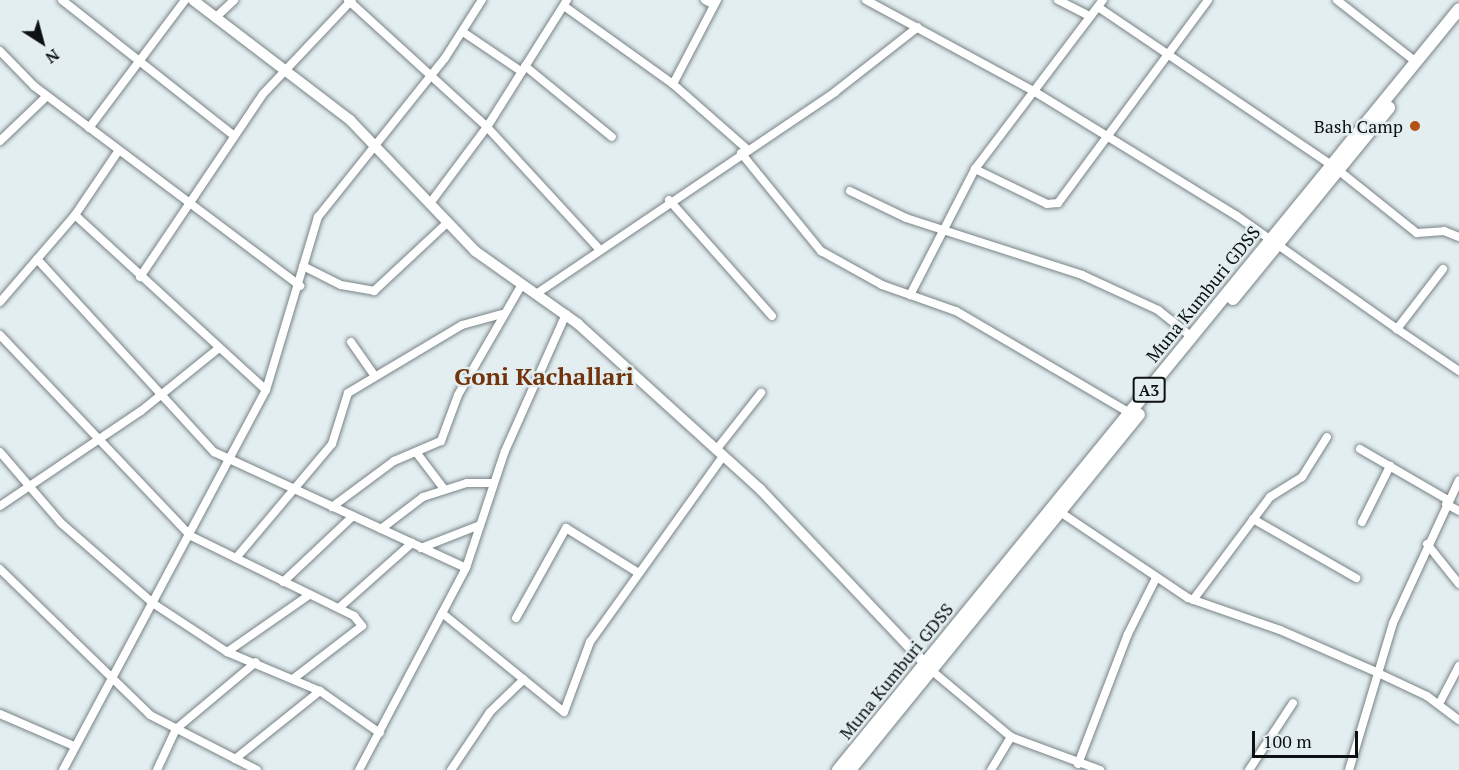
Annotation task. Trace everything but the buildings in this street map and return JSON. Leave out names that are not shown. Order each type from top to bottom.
[{"type":"highway","name":"Muna Kumburi GDSS","points":[[1335,168],[1459,9]]},
{"type":"highway","name":"Muna Kumburi GDSS","points":[[838,770],[1060,512],[1335,168],[1459,22]]},
{"type":"highway","name":"Muna Kumburi GDSS","points":[[850,770],[928,667],[1130,413],[1192,337],[1274,243]]},
{"type":"main road","points":[[193,0],[375,143],[475,251],[521,286],[566,314],[719,453],[928,667]]},
{"type":"street","points":[[62,0],[234,136]]},
{"type":"street","points":[[89,128],[185,0]]},
{"type":"street","points":[[215,18],[234,0]]},
{"type":"street","points":[[63,770],[233,458],[266,390],[300,285],[303,266],[318,218],[463,32],[482,0]]},
{"type":"street","points":[[672,84],[715,2],[705,0]]},
{"type":"street","points":[[866,0],[1032,90],[1106,136],[1274,243],[1459,371]]},
{"type":"street","points":[[1058,0],[1090,16]]},
{"type":"street","points":[[975,169],[1052,206],[1208,0]]},
{"type":"street","points":[[1337,0],[1416,62]]},
{"type":"street","points":[[141,277],[234,136],[283,70],[350,1],[428,78],[487,127],[599,249]]},
{"type":"street","points":[[431,202],[487,127],[566,3],[672,84],[744,151],[821,251],[910,295],[956,311],[1130,413]]},
{"type":"street","points":[[910,295],[940,229],[975,169],[1032,90],[1100,3],[1166,55],[1335,168],[1417,233],[1444,231],[1459,237]]},
{"type":"street","points":[[536,294],[669,200],[844,86],[918,27]]},
{"type":"street","points":[[463,32],[524,69],[612,137]]},
{"type":"street","points":[[0,51],[47,96],[300,285]]},
{"type":"street","points":[[0,141],[47,96]]},
{"type":"street","points":[[0,302],[75,215],[119,150]]},
{"type":"street","points":[[850,191],[940,229],[1082,275],[1158,310],[1192,337]]},
{"type":"street","points":[[669,200],[772,316]]},
{"type":"street","points":[[75,215],[266,390]]},
{"type":"street","points":[[303,266],[341,285],[374,291],[448,222]]},
{"type":"street","points":[[38,259],[214,452],[233,458],[332,507],[466,568]]},
{"type":"street","points":[[1397,329],[1443,269]]},
{"type":"street","points":[[332,507],[394,460],[441,441],[502,314],[521,286]]},
{"type":"street","points":[[236,558],[290,487],[332,444],[348,393],[373,374],[411,360],[462,326],[502,314]]},
{"type":"street","points":[[359,770],[466,568],[492,483],[566,314]]},
{"type":"street","points":[[0,334],[191,536],[309,595],[341,606],[362,626],[293,679]]},
{"type":"street","points":[[351,342],[373,374]]},
{"type":"street","points":[[0,506],[161,395],[219,348]]},
{"type":"street","points":[[442,614],[564,712],[584,652],[761,393]]},
{"type":"street","points":[[1193,600],[1270,497],[1302,477],[1326,437]]},
{"type":"street","points":[[1360,449],[1459,511]]},
{"type":"street","points":[[0,452],[26,487],[92,553],[154,604],[227,652],[256,662],[320,691],[380,733]]},
{"type":"street","points":[[416,452],[444,489]]},
{"type":"street","points":[[1362,522],[1390,466]]},
{"type":"street","points":[[1364,770],[1351,767],[1376,672],[1427,544],[1459,480]]},
{"type":"street","points":[[381,529],[423,497],[444,489],[492,483]]},
{"type":"street","points":[[1060,512],[1156,578],[1193,600],[1280,630],[1376,672],[1439,704],[1459,720]]},
{"type":"street","points":[[284,582],[353,516]]},
{"type":"street","points":[[1253,519],[1356,578]]},
{"type":"street","points":[[422,548],[480,525]]},
{"type":"street","points":[[516,618],[566,528],[637,572]]},
{"type":"street","points":[[341,606],[412,543]]},
{"type":"street","points":[[1427,544],[1459,584]]},
{"type":"street","points":[[0,569],[114,678],[150,716],[257,770]]},
{"type":"street","points":[[1078,764],[1128,634],[1156,578]]},
{"type":"street","points":[[227,652],[309,595]]},
{"type":"street","points":[[159,769],[176,729],[256,662]]},
{"type":"street","points":[[1439,704],[1459,666]]},
{"type":"street","points":[[928,667],[1011,737],[1078,764],[1100,770]]},
{"type":"street","points":[[451,770],[490,712],[524,679]]},
{"type":"street","points":[[235,759],[320,691]]},
{"type":"street","points":[[1249,770],[1293,703]]},
{"type":"street","points":[[0,714],[74,747]]},
{"type":"street","points":[[991,770],[1011,737]]},
{"type":"place","name":"Bash Camp","points":[[1415,126]]},
{"type":"district","name":"Goni Kachallari","points":[[544,377]]}]
